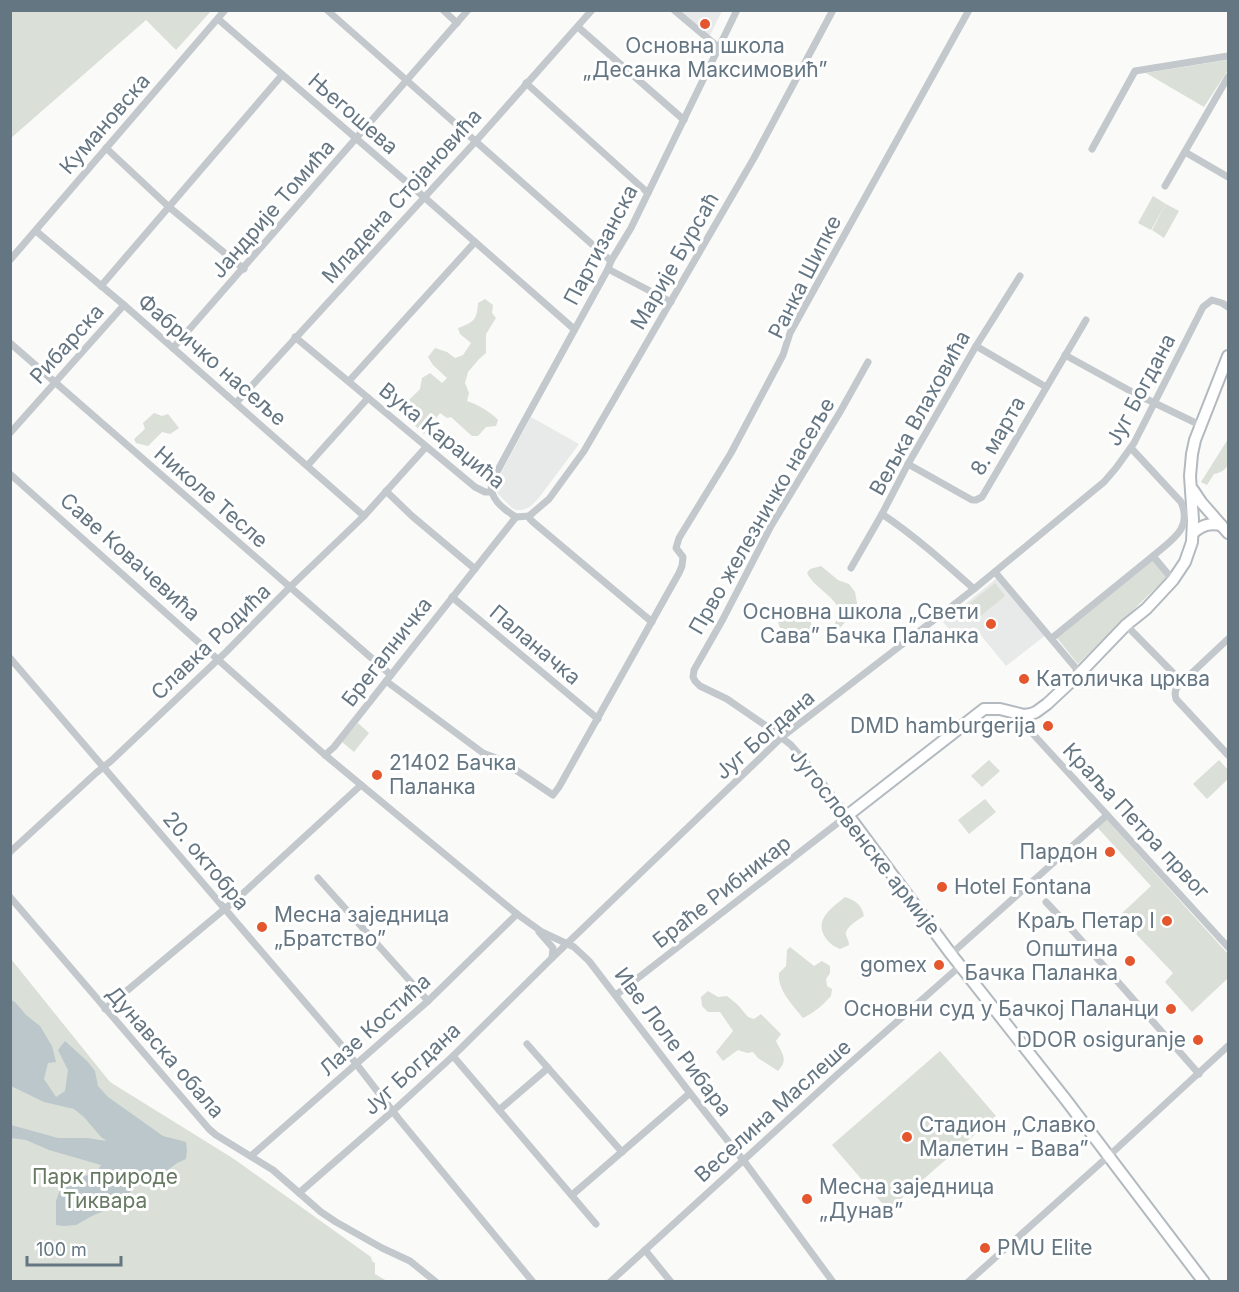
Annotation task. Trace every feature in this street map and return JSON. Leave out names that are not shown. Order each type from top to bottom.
[{"type":"street","name":"Кумановска","points":[[10,260],[225,10]]},
{"type":"street","points":[[327,10],[611,261]]},
{"type":"street","points":[[443,10],[457,23]]},
{"type":"street","name":"Јандрије Томића","points":[[173,348],[468,10]]},
{"type":"street","name":"Младена Стојановића","points":[[236,403],[476,141],[592,10]]},
{"type":"street","points":[[674,10],[718,47]]},
{"type":"street","name":"Партизанска","points":[[491,492],[492,481],[631,228],[736,10]]},
{"type":"street","name":"Марије Бурсаћ","points":[[529,516],[549,499],[584,451],[759,149],[833,10]]},
{"type":"street","name":"Ранка Шипке","points":[[683,557],[676,548],[679,538],[731,453],[783,355],[790,333],[969,10]]},
{"type":"street","name":"Његошева","points":[[218,19],[574,329]]},
{"type":"street","points":[[578,27],[684,120]]},
{"type":"street","points":[[1092,148],[1135,71],[1228,56]]},
{"type":"street","points":[[101,286],[282,75]]},
{"type":"street","points":[[1165,186],[1228,77]]},
{"type":"street","points":[[526,83],[648,193]]},
{"type":"street","points":[[105,148],[243,269]]},
{"type":"street","points":[[1185,152],[1228,177]]},
{"type":"street","name":"Фабричко насеље","points":[[36,231],[124,305],[364,516]]},
{"type":"street","points":[[349,381],[475,242]]},
{"type":"street","points":[[608,269],[671,302]]},
{"type":"street","name":"Вељка Влаховића","points":[[851,568],[976,346],[1020,276]]},
{"type":"street","name":"Југ Богдана","points":[[299,1193],[453,1056],[782,737],[974,589],[1104,482],[1131,448],[1203,307],[1212,300],[1228,307]]},
{"type":"street","name":"Рибарска","points":[[10,433],[124,305]]},
{"type":"street","name":"8. марта","points":[[908,464],[972,500],[982,497],[1086,320]]},
{"type":"street","name":"Вука Караџића","points":[[295,337],[475,487],[491,492],[495,500],[516,517]]},
{"type":"street","name":"Николе Тесле","points":[[10,344],[290,587],[388,678],[483,753],[501,760],[553,795]]},
{"type":"street","points":[[976,346],[1046,387]]},
{"type":"street","points":[[1065,355],[1155,404],[1202,426]]},
{"type":"street","points":[[848,815],[984,709],[1000,709],[1024,715],[1036,712],[1080,673],[1173,580],[1185,562],[1193,533],[1190,476],[1195,440],[1228,356]]},
{"type":"street","name":"Прво железничко насеље","points":[[700,686],[694,681],[694,670],[771,526],[868,362]]},
{"type":"street","points":[[308,465],[368,398]]},
{"type":"street","name":"Славка Родића","points":[[10,852],[218,659],[364,516],[426,447]]},
{"type":"street","points":[[1052,639],[1153,556],[1183,527],[1184,511],[1180,502],[1131,448]]},
{"type":"street","name":"Саве Ковачевића","points":[[10,474],[325,755],[533,926]]},
{"type":"street","points":[[1191,484],[1200,502],[1226,530]]},
{"type":"street","points":[[386,491],[475,569]]},
{"type":"street","points":[[882,514],[940,558],[974,589]]},
{"type":"street","points":[[516,517],[529,516],[533,522],[651,622]]},
{"type":"street","name":"Брегалничка","points":[[325,755],[334,747],[516,517]]},
{"type":"street","points":[[1193,533],[1207,524],[1226,530]]},
{"type":"street","points":[[1153,556],[1173,580]]},
{"type":"street","name":"Прво железничко насеље","points":[[553,795],[679,573],[683,557]]},
{"type":"street","points":[[995,572],[1080,673]]},
{"type":"street","name":"Паланачка","points":[[452,597],[598,719]]},
{"type":"street","points":[[1126,625],[1182,682]]},
{"type":"street","points":[[1228,639],[1176,688],[1175,695],[1176,699],[1228,755]]},
{"type":"street","name":"20. октобра","points":[[10,658],[349,1053],[393,1111],[533,1281]]},
{"type":"street","name":"Југословенске армије","points":[[700,686],[727,699],[782,737],[812,769],[960,966],[1204,1281]]},
{"type":"street","name":"Краља Петра првог","points":[[1024,715],[1033,734],[1228,947]]},
{"type":"street","points":[[105,1008],[225,909],[361,785]]},
{"type":"street","name":"Браће Рибникар","points":[[616,995],[848,815]]},
{"type":"street","points":[[951,954],[1107,815]]},
{"type":"street","points":[[318,878],[428,1001]]},
{"type":"street","name":"Дунавска обала","points":[[10,897],[209,1130],[273,1170],[321,1212],[336,1222],[410,1261],[436,1281]]},
{"type":"street","points":[[1046,902],[1199,1074]]},
{"type":"street","name":"Лазе Костића","points":[[251,1156],[428,1001],[517,914]]},
{"type":"street","points":[[533,926],[550,944],[554,952],[552,958]]},
{"type":"street","name":"Иве Лоле Рибара","points":[[533,926],[580,952],[589,961],[833,1281]]},
{"type":"street","name":"Веселина Маслеше","points":[[610,1281],[960,966]]},
{"type":"street","points":[[527,1044],[622,1152]]},
{"type":"street","points":[[968,1281],[1228,1046]]},
{"type":"street","points":[[453,1056],[596,1224]]},
{"type":"street","points":[[499,1110],[548,1068]]},
{"type":"street","points":[[572,1195],[690,1093]]},
{"type":"street","points":[[645,1250],[671,1281]]},
{"type":"shaded area","name":"Основна школа „Десанка Максимовић”","points":[[679,11],[722,11],[709,37]]},
{"type":"shaded area","points":[[531,417],[579,444],[538,499],[530,507],[516,510],[497,493],[495,484]]},
{"type":"shaded area","name":"Основна школа „Свети Сава” Бачка Паланка","points":[[997,578],[1046,635],[1006,666],[974,627],[957,639],[943,622]]},
{"type":"shaded area","points":[[11,1000],[40,1026],[52,1046],[56,1062],[48,1063],[44,1079],[56,1097],[65,1091],[68,1070],[58,1050],[65,1041],[95,1071],[98,1086],[108,1097],[163,1136],[186,1142],[186,1159],[155,1180],[135,1186],[121,1203],[76,1225],[56,1225],[56,1201],[65,1177],[95,1175],[101,1165],[49,1150],[26,1140],[11,1138],[11,1125],[58,1138],[107,1141],[74,1109],[44,1102],[11,1086]]},
{"type":"green space","points":[[11,10],[211,11],[176,50],[146,20],[11,138]]},
{"type":"green space","points":[[1227,60],[1228,70],[1204,107],[1146,73]]},
{"type":"green space","points":[[1153,196],[1166,204],[1151,230],[1138,223]]},
{"type":"green space","points":[[1166,204],[1179,211],[1164,238],[1152,230]]},
{"type":"green space","points":[[485,299],[493,305],[492,313],[496,318],[486,334],[486,353],[468,372],[465,383],[469,393],[467,401],[495,417],[498,420],[496,426],[486,427],[478,436],[472,436],[451,417],[447,418],[440,413],[424,434],[411,422],[420,410],[408,401],[420,389],[422,378],[430,373],[442,383],[447,378],[428,357],[435,348],[455,358],[463,355],[471,343],[460,334],[458,328],[474,320],[478,303]]},
{"type":"green space","points":[[154,413],[162,416],[168,414],[179,428],[170,434],[162,432],[148,446],[136,443],[134,439],[145,429],[143,423]]},
{"type":"green space","points":[[1228,439],[1229,461],[1227,466],[1214,474],[1207,485],[1201,482]]},
{"type":"green space","points":[[1153,560],[1168,576],[1078,664],[1057,638]]},
{"type":"green space","points":[[821,566],[838,580],[849,584],[855,592],[861,615],[849,617],[841,627],[834,629],[841,614],[835,602],[815,584],[807,573],[810,569]]},
{"type":"green space","points":[[995,583],[1005,596],[973,622],[963,609]]},
{"type":"green space","points":[[784,605],[794,606],[810,621],[812,626],[804,636],[797,638],[780,628],[778,622]]},
{"type":"green space","points":[[358,723],[369,733],[354,752],[342,742]]},
{"type":"green space","points":[[989,760],[1000,771],[982,787],[971,776]]},
{"type":"green space","points":[[1219,760],[1228,770],[1228,779],[1207,799],[1193,784]]},
{"type":"green space","points":[[985,799],[996,812],[969,834],[958,820]]},
{"type":"green space","points":[[1106,819],[1228,954],[1228,978],[1192,1012],[1165,982],[1173,973],[1119,916],[1151,886],[1097,827]]},
{"type":"green space","points":[[845,897],[858,904],[864,916],[848,929],[846,935],[849,945],[840,949],[825,937],[822,925],[826,914]]},
{"type":"green space","points":[[790,947],[814,966],[822,961],[830,966],[830,973],[826,979],[827,986],[832,989],[831,996],[803,1018],[786,997],[780,985],[779,973],[786,966],[787,950]]},
{"type":"green space","name":"Парк природе Тиквара","points":[[11,959],[110,1082],[234,1159],[371,1257],[375,1263],[375,1274],[387,1281],[11,1282]]},
{"type":"green space","points":[[708,991],[718,997],[727,996],[748,1017],[754,1019],[761,1014],[781,1034],[776,1041],[784,1060],[778,1071],[753,1052],[738,1050],[723,1061],[716,1052],[733,1031],[720,1012],[708,1012],[702,1006],[701,997]]},
{"type":"green space","name":"Стадион „Славко Малетин - Вава”","points":[[940,1051],[996,1116],[888,1210],[832,1145]]},
{"type":"place","name":"Основна школа „Десанка Максимовић”","points":[[705,24]]},
{"type":"place","name":"Основна школа „Свети Сава” Бачка Паланка","points":[[991,624]]},
{"type":"place","name":"Католичка црква","points":[[1024,679]]},
{"type":"place","name":"DMD hamburgerija","points":[[1048,726]]},
{"type":"place","name":"21402 Бачка Паланка","points":[[377,775]]},
{"type":"place","name":"Пардон","points":[[1110,852]]},
{"type":"place","name":"Hotel Fontana","points":[[942,887]]},
{"type":"place","name":"Краљ Петар I","points":[[1167,921]]},
{"type":"place","name":"Месна заједница „Братство”","points":[[262,927]]},
{"type":"place","name":"Општина Бачка Паланка","points":[[1130,961]]},
{"type":"place","name":"gomex","points":[[939,965]]},
{"type":"place","name":"Основни суд у Бачкој Паланци","points":[[1171,1009]]},
{"type":"place","name":"DDOR osiguranje","points":[[1198,1040]]},
{"type":"place","name":"Стадион „Славко Малетин - Вава”","points":[[907,1137]]},
{"type":"place","name":"Месна заједница „Дунав”","points":[[807,1199]]},
{"type":"place","name":"PMU Elite","points":[[985,1248]]}]
